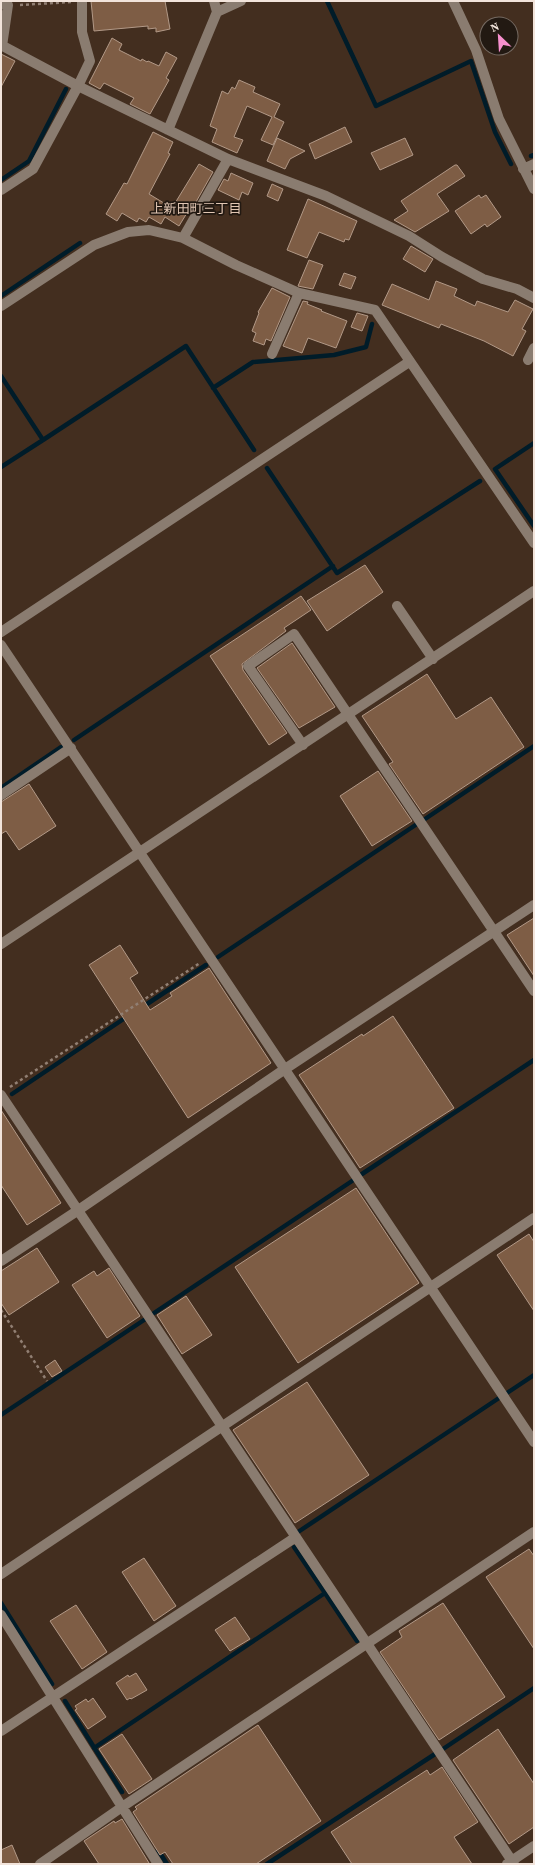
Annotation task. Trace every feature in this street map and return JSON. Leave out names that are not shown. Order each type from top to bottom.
[{"type":"street","points":[[1,190],[33,169],[90,61],[82,32],[82,1]]},
{"type":"street","points":[[168,130],[217,12],[214,1]]},
{"type":"street","points":[[217,12],[241,1]]},
{"type":"street","points":[[453,1],[476,50],[500,119],[534,189]]},
{"type":"street","points":[[4,5],[2,45],[78,86],[228,159],[326,196],[409,236],[442,257],[483,279],[517,290],[534,298]]},
{"type":"street","points":[[184,238],[228,159]]},
{"type":"street","points":[[523,169],[534,164]]},
{"type":"street","points":[[1,306],[94,245],[128,232],[149,230],[184,238],[236,265],[299,293],[374,310],[534,543]]},
{"type":"street","points":[[272,354],[299,293]]},
{"type":"street","points":[[528,360],[534,348]]},
{"type":"street","points":[[1,632],[409,362]]},
{"type":"street","points":[[1,944],[349,715],[534,591]]},
{"type":"street","points":[[397,606],[433,659]]},
{"type":"street","points":[[303,745],[248,666],[294,634],[534,991]]},
{"type":"street","points":[[1,645],[534,1442]]},
{"type":"street","points":[[1,795],[71,748]]},
{"type":"street","points":[[1,1261],[285,1069],[534,905]]},
{"type":"street","points":[[4,1092],[77,1211],[367,1643],[511,1863],[534,1846]]},
{"type":"street","points":[[1,1574],[221,1425],[534,1218]]},
{"type":"street","points":[[40,1864],[122,1807],[534,1532]]},
{"type":"street","points":[[1,1731],[296,1537]]},
{"type":"street","points":[[1,1615],[158,1864]]},
{"type":"path","points":[[4,5],[82,1]]},
{"type":"path","points":[[4,1092],[210,956]]},
{"type":"path","points":[[1,1310],[48,1381]]},
{"type":"building","points":[[91,1],[165,1],[170,29],[156,32],[156,28],[148,29],[148,26],[94,31]]},
{"type":"building","points":[[112,38],[122,44],[119,50],[141,61],[142,59],[159,66],[166,52],[177,58],[166,78],[169,80],[150,114],[130,104],[134,98],[104,83],[100,89],[89,83]]},
{"type":"building","points":[[1,54],[15,61],[1,87]]},
{"type":"building","points":[[239,80],[255,87],[253,92],[280,104],[274,117],[284,122],[273,145],[261,140],[272,117],[247,106],[234,137],[243,140],[237,153],[212,142],[217,129],[210,126],[222,91],[228,94],[232,87],[235,89]]},
{"type":"building","points":[[345,127],[352,142],[315,159],[309,144]]},
{"type":"building","points":[[153,132],[173,142],[168,153],[170,154],[149,194],[172,208],[199,164],[213,172],[192,209],[190,208],[179,226],[165,217],[161,224],[149,217],[146,222],[139,218],[137,222],[122,213],[117,221],[106,214],[124,183],[127,184]]},
{"type":"building","points":[[277,138],[305,151],[290,159],[285,169],[267,161]]},
{"type":"building","points":[[405,138],[413,155],[380,170],[371,153]]},
{"type":"building","points":[[457,165],[465,176],[437,194],[449,211],[415,232],[394,220],[408,211],[401,201]]},
{"type":"building","points":[[231,173],[253,183],[248,195],[242,192],[239,200],[218,190],[224,179],[228,181]]},
{"type":"building","points":[[272,184],[283,189],[278,201],[267,196]]},
{"type":"building","points":[[479,195],[481,198],[486,195],[501,217],[487,227],[485,224],[471,234],[455,211]]},
{"type":"building","points":[[308,199],[357,221],[349,240],[345,239],[344,242],[319,232],[307,258],[287,250]]},
{"type":"building","points":[[411,246],[433,259],[425,272],[403,259]]},
{"type":"building","points":[[309,260],[323,265],[313,289],[298,286]]},
{"type":"building","points":[[344,273],[356,277],[351,289],[339,285]]},
{"type":"building","points":[[436,281],[457,289],[454,296],[475,306],[477,301],[508,312],[515,300],[533,309],[522,329],[526,331],[513,356],[484,341],[441,324],[439,328],[382,305],[392,284],[429,300]]},
{"type":"building","points":[[272,288],[290,297],[271,341],[266,339],[264,345],[253,341],[256,333],[252,331],[259,313],[258,312]]},
{"type":"building","points":[[303,301],[308,302],[307,304],[322,310],[321,311],[347,321],[336,348],[308,338],[302,353],[283,346]]},
{"type":"building","points":[[357,313],[368,316],[362,331],[351,327]]},
{"type":"building","points":[[365,565],[383,592],[327,631],[307,601]]},
{"type":"building","points":[[301,596],[311,610],[284,628],[286,631],[242,664],[243,670],[287,733],[269,745],[210,656]]},
{"type":"building","points":[[292,643],[335,707],[299,728],[257,668]]},
{"type":"building","points":[[427,674],[456,719],[491,697],[524,747],[423,814],[389,764],[393,762],[362,716]]},
{"type":"building","points":[[378,771],[412,821],[372,846],[340,796]]},
{"type":"building","points":[[29,784],[56,826],[19,850],[6,831],[1,834],[1,802]]},
{"type":"building","points":[[534,918],[534,976],[507,935]]},
{"type":"building","points":[[120,945],[138,973],[130,978],[150,1010],[172,996],[170,993],[209,968],[271,1063],[188,1118],[89,965]]},
{"type":"building","points":[[393,1016],[454,1108],[360,1168],[299,1075],[362,1034],[363,1036]]},
{"type":"building","points":[[1,1110],[61,1203],[27,1225],[1,1185]]},
{"type":"building","points":[[356,1188],[419,1283],[298,1363],[235,1267]]},
{"type":"building","points":[[529,1234],[534,1242],[534,1311],[497,1255]]},
{"type":"building","points":[[37,1248],[59,1282],[9,1315],[1,1303],[1,1271]]},
{"type":"building","points":[[109,1268],[140,1316],[107,1338],[72,1285],[94,1271],[97,1276]]},
{"type":"building","points":[[186,1296],[212,1335],[182,1354],[157,1315]]},
{"type":"building","points":[[55,1360],[62,1371],[52,1377],[45,1367]]},
{"type":"building","points":[[307,1382],[369,1475],[295,1523],[233,1430]]},
{"type":"building","points":[[529,1549],[534,1556],[534,1649],[486,1577]]},
{"type":"building","points":[[144,1558],[176,1606],[154,1621],[122,1572]]},
{"type":"building","points":[[443,1603],[505,1697],[439,1740],[380,1652],[402,1637],[399,1631]]},
{"type":"building","points":[[76,1605],[107,1652],[82,1669],[50,1621]]},
{"type":"building","points":[[235,1617],[250,1639],[230,1651],[215,1630]]},
{"type":"building","points":[[136,1673],[147,1690],[127,1700],[116,1683],[128,1675],[129,1677]]},
{"type":"building","points":[[93,1698],[106,1717],[88,1729],[75,1710],[77,1709],[75,1706],[86,1699],[88,1702]]},
{"type":"building","points":[[258,1725],[321,1821],[256,1864],[173,1864],[165,1852],[160,1855],[133,1812],[137,1809],[135,1807]]},
{"type":"building","points":[[498,1729],[534,1784],[534,1827],[509,1844],[453,1760]]},
{"type":"building","points":[[122,1734],[152,1779],[129,1794],[99,1749]]},
{"type":"building","points":[[442,1767],[478,1822],[454,1837],[472,1864],[352,1864],[331,1832],[427,1770],[430,1775]]},
{"type":"building","points":[[122,1819],[149,1863],[99,1864],[84,1841],[114,1821],[115,1823]]},
{"type":"building","points":[[12,1845],[20,1864],[1,1864],[1,1850]]},
{"type":"waterway","points":[[327,1],[376,106],[471,61],[495,132],[511,164]]},
{"type":"waterway","points":[[1,180],[29,161],[66,89]]},
{"type":"waterway","points":[[1,296],[80,243]]},
{"type":"waterway","points":[[213,388],[253,362],[334,355],[366,347],[372,324]]},
{"type":"waterway","points":[[1,376],[43,440],[186,346],[254,450]]},
{"type":"waterway","points":[[1,467],[43,440]]},
{"type":"waterway","points":[[534,443],[495,469],[534,526]]},
{"type":"waterway","points":[[267,468],[337,573],[480,481]]},
{"type":"waterway","points":[[74,740],[333,566]]},
{"type":"waterway","points":[[425,819],[534,746]]},
{"type":"waterway","points":[[1,788],[61,747]]},
{"type":"waterway","points":[[218,957],[417,824]]},
{"type":"waterway","points":[[141,1008],[206,965]]},
{"type":"waterway","points":[[12,1094],[128,1016]]},
{"type":"waterway","points":[[362,1174],[534,1060]]},
{"type":"waterway","points":[[154,1313],[355,1179]]},
{"type":"waterway","points":[[1,1415],[144,1320]]},
{"type":"waterway","points":[[507,1393],[534,1375]]},
{"type":"waterway","points":[[298,1532],[499,1398]]},
{"type":"waterway","points":[[94,1748],[325,1593],[294,1547]]},
{"type":"waterway","points":[[325,1593],[357,1641]]},
{"type":"waterway","points":[[1,1603],[52,1684]]},
{"type":"waterway","points":[[443,1749],[534,1688]]},
{"type":"waterway","points":[[65,1701],[122,1792]]},
{"type":"waterway","points":[[267,1864],[435,1754]]},
{"type":"waterway","points":[[158,1850],[167,1864]]},
{"type":"district","name":"上新田町三丁目","points":[[196,208]]}]
